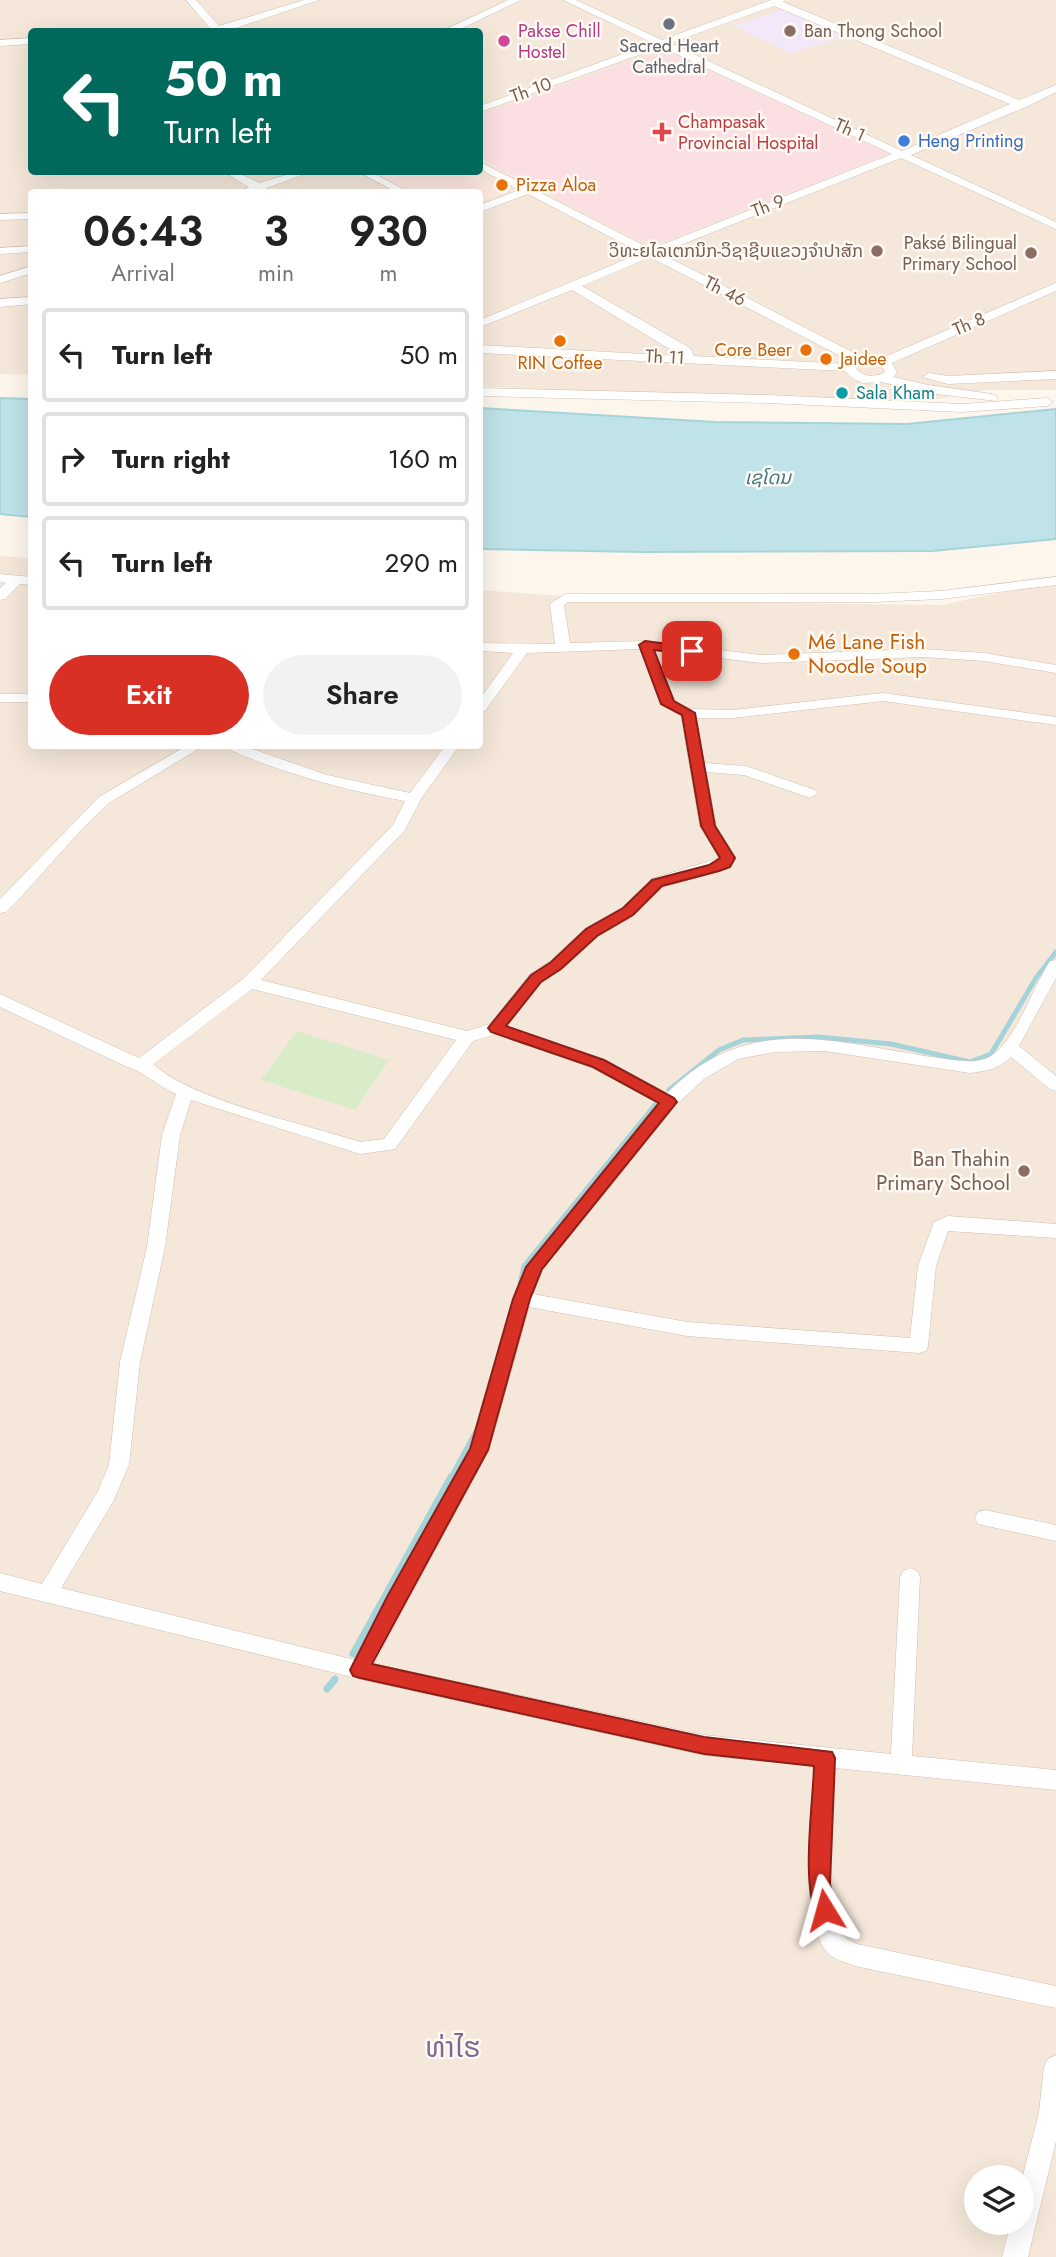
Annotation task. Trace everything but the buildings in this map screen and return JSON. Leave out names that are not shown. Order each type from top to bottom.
[{"type":"street","points":[[191,0],[215,28]]},
{"type":"street","points":[[227,28],[314,0]]},
{"type":"street","points":[[454,28],[516,0]]},
{"type":"street","name":"Th 1","points":[[569,0],[1056,226]]},
{"type":"street","points":[[777,1],[1022,104]]},
{"type":"street","name":"Th 10","points":[[483,108],[777,1]]},
{"type":"street","points":[[0,43],[28,41]]},
{"type":"street","name":"Th 9","points":[[483,318],[903,154],[1056,88]]},
{"type":"street","name":"Th 46","points":[[483,167],[854,364]]},
{"type":"street","points":[[235,175],[262,189]]},
{"type":"street","points":[[266,189],[298,175]]},
{"type":"street","points":[[370,175],[397,189]]},
{"type":"street","points":[[483,208],[528,190]]},
{"type":"street","points":[[0,217],[28,216]]},
{"type":"street","points":[[0,251],[28,249]]},
{"type":"street","points":[[0,280],[28,270]]},
{"type":"street","points":[[572,285],[686,351],[688,358]]},
{"type":"street","name":"Th 8","points":[[885,371],[1056,287]]},
{"type":"street","points":[[0,303],[28,300]]},
{"type":"street","name":"Th 11","points":[[483,349],[854,364]]},
{"type":"street","points":[[1051,402],[980,397],[885,371],[854,364],[854,375],[861,378],[885,371],[948,380],[1056,374]]},
{"type":"street","points":[[483,392],[768,399],[962,408],[1051,402]]},
{"type":"street","points":[[0,578],[24,580]]},
{"type":"street","points":[[0,596],[24,580]]},
{"type":"street","points":[[564,648],[557,604],[565,598],[874,598],[941,594],[1056,581]]},
{"type":"street","points":[[645,645],[668,704],[688,713],[733,714],[883,698],[1056,721]]},
{"type":"street","points":[[483,647],[523,649],[645,645],[761,659],[923,653],[984,657],[1056,669]]},
{"type":"street","points":[[483,704],[523,649]]},
{"type":"street","points":[[0,698],[28,698]]},
{"type":"street","points":[[249,983],[467,1037],[496,1028],[536,978],[556,965],[592,932],[628,912],[657,883],[724,864],[727,858],[708,826],[688,713]]},
{"type":"street","points":[[0,908],[19,891],[61,841],[104,800],[191,749]]},
{"type":"street","points":[[239,749],[306,776],[414,798]]},
{"type":"street","points":[[0,1000],[131,1062],[142,1064],[153,1058],[249,983],[400,827],[414,798],[450,749]]},
{"type":"street","points":[[698,766],[746,771],[810,793]]},
{"type":"street","points":[[360,1670],[479,1450],[522,1299],[534,1267],[669,1102],[710,1067],[733,1054],[763,1048],[850,1047],[945,1065],[981,1068],[996,1061],[1009,1047],[1054,972]]},
{"type":"street","points":[[496,1028],[599,1064],[669,1102]]},
{"type":"street","points":[[142,1064],[147,1071],[185,1092],[360,1148],[380,1148],[395,1140],[467,1037]]},
{"type":"street","points":[[1009,1047],[1056,1085]]},
{"type":"street","points":[[47,1594],[106,1496],[119,1465],[130,1362],[156,1247],[171,1135],[185,1092]]},
{"type":"street","points":[[522,1299],[687,1329],[919,1346],[926,1266],[940,1227],[948,1223],[1056,1231]]},
{"type":"street","points":[[985,1518],[1056,1533]]},
{"type":"street","points":[[901,1765],[910,1577]]},
{"type":"street","points":[[0,1582],[360,1670],[704,1745],[1056,1780]]},
{"type":"street","points":[[825,1758],[820,1884],[830,1936],[839,1948],[855,1955],[1056,1997]]},
{"type":"street","points":[[1015,2257],[1051,2112],[1056,2067]]},
{"type":"shaded area","points":[[0,0],[1056,0],[1056,390],[985,390],[885,409],[483,386],[483,189],[28,189],[28,375],[0,374]]},
{"type":"shaded area","name":"Ban Thong School","points":[[783,9],[848,36],[791,53],[733,26]]},
{"type":"shaded area","name":"Champasak Provincial Hospital","points":[[662,50],[881,150],[886,155],[660,243],[640,241],[483,160],[483,114]]},
{"type":"shaded area","points":[[373,175],[475,175],[507,192],[483,202],[483,189],[399,189]]},
{"type":"shaded area","points":[[0,556],[28,558],[28,749],[483,749],[483,590],[629,601],[942,605],[1056,581],[1056,2257],[0,2257]]},
{"type":"green space","points":[[297,1031],[389,1060],[355,1110],[261,1080]]},
{"type":"water","points":[[0,398],[28,399],[28,517],[0,514]]},
{"type":"water","name":"ເຊໂດນ","points":[[483,408],[715,422],[907,424],[1056,409],[1056,539],[932,551],[642,552],[483,549]]},
{"type":"waterway","points":[[669,1090],[719,1050],[743,1040],[818,1037],[891,1044],[970,1062],[991,1054],[1036,978],[1056,952]]},
{"type":"waterway","points":[[520,1283],[524,1266],[655,1105]]},
{"type":"waterway","points":[[450,1479],[475,1433]]},
{"type":"waterway","points":[[353,1654],[451,1477]]},
{"type":"waterway","points":[[327,1689],[335,1679]]},
{"type":"place","name":"Sacred Heart Cathedral","points":[[669,24]]},
{"type":"place","name":"Ban Thong School","points":[[790,31]]},
{"type":"place","name":"Pakse Chill Hostel","points":[[504,41]]},
{"type":"place","name":"Champasak Provincial Hospital","points":[[662,132]]},
{"type":"place","name":"Heng Printing","points":[[904,141]]},
{"type":"place","name":"Pizza Aloa","points":[[502,185]]},
{"type":"place","name":"ວິທະຍໄລເຕກນິກ-ວິຊາຊີບແຂວງຈໍາປາສັກ","points":[[877,251]]},
{"type":"place","name":"Paksé Bilingual Primary School","points":[[1031,253]]},
{"type":"place","name":"RIN Coffee","points":[[560,341]]},
{"type":"place","name":"Core Beer","points":[[806,350]]},
{"type":"place","name":"Jaidee","points":[[826,359]]},
{"type":"place","name":"Sala Kham","points":[[842,393]]},
{"type":"place","name":"Mé Lane Fish Noodle Soup","points":[[794,654]]},
{"type":"place","name":"Ban Thahin Primary School","points":[[1024,1171]]},
{"type":"district","name":"ທ່າໄຮ","points":[[453,2047]]},
{"type":"route","points":[[692,651],[645,645],[668,704],[688,713],[692,724],[708,826],[727,858],[724,864],[657,883],[628,912],[592,932],[556,965],[536,978],[496,1028],[599,1064],[669,1102],[534,1267],[522,1299],[479,1450],[360,1670],[704,1745],[825,1758],[820,1884],[825,1910]]}]
